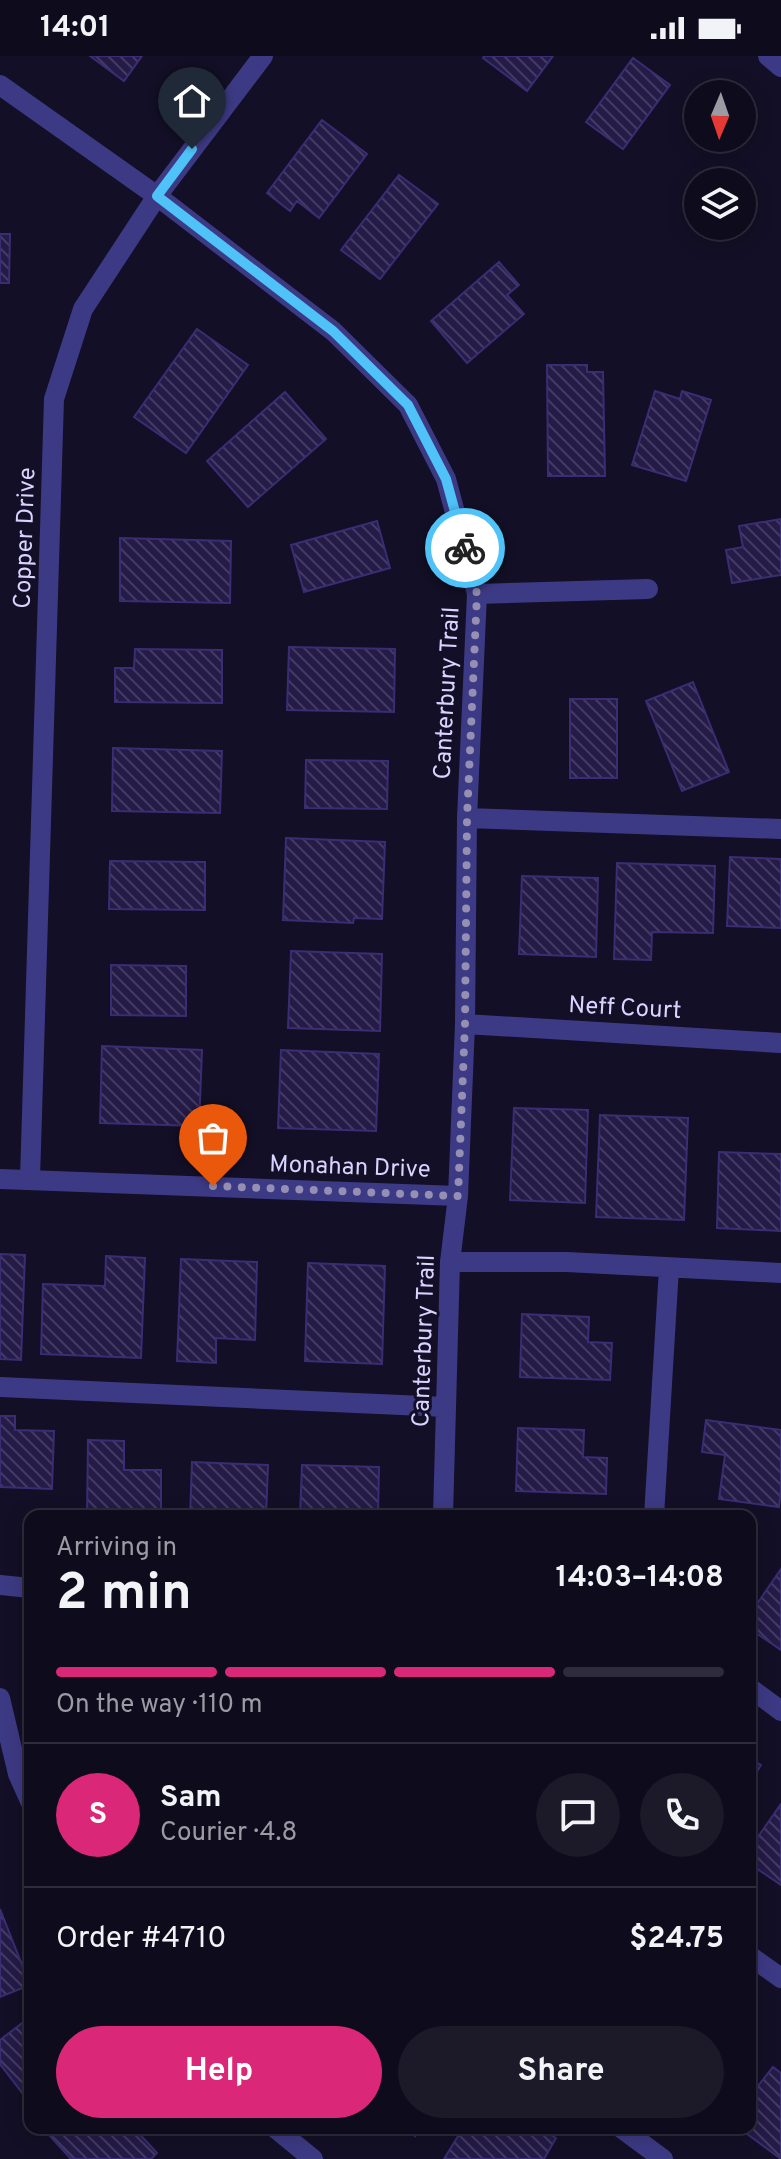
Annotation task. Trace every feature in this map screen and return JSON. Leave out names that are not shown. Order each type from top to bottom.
[{"type":"street","name":"Copper Drive","points":[[30,1179],[54,399],[83,309],[157,196],[263,56]]},
{"type":"street","points":[[768,56],[781,67]]},
{"type":"street","name":"Canterbury Trail","points":[[0,85],[157,196],[333,331],[408,405],[446,479],[477,594],[467,818],[465,1024],[458,1196],[450,1262],[443,1510]]},
{"type":"street","points":[[477,594],[648,589]]},
{"type":"street","points":[[467,818],[781,829]]},
{"type":"street","name":"Neff Court","points":[[465,1024],[781,1043]]},
{"type":"street","name":"Monahan Drive","points":[[0,1179],[458,1196]]},
{"type":"street","points":[[450,1262],[567,1262],[781,1273]]},
{"type":"street","points":[[654,1510],[669,1268]]},
{"type":"street","points":[[0,1387],[446,1407]]},
{"type":"street","points":[[0,1585],[24,1587]]},
{"type":"street","points":[[756,1692],[781,1711]]},
{"type":"street","points":[[0,1698],[24,1788]]},
{"type":"street","points":[[756,1960],[781,1978]]},
{"type":"street","points":[[282,2134],[313,2159]]},
{"type":"street","points":[[629,2134],[663,2159]]},
{"type":"building","points":[[90,56],[142,56],[124,81]]},
{"type":"building","points":[[484,56],[553,56],[527,91]]},
{"type":"building","points":[[633,58],[670,85],[623,149],[586,122]]},
{"type":"building","points":[[322,120],[367,154],[319,218],[297,201],[290,211],[267,193]]},
{"type":"building","points":[[399,175],[438,204],[380,279],[341,250]]},
{"type":"building","points":[[0,234],[10,234],[9,283],[0,283]]},
{"type":"building","points":[[499,262],[519,285],[507,295],[524,314],[467,363],[431,321]]},
{"type":"building","points":[[197,329],[248,365],[186,453],[134,417]]},
{"type":"building","points":[[547,365],[587,365],[587,372],[603,372],[605,476],[548,476]]},
{"type":"building","points":[[655,391],[680,399],[682,391],[711,400],[686,481],[632,465]]},
{"type":"building","points":[[285,392],[326,439],[248,507],[207,461]]},
{"type":"building","points":[[781,519],[781,575],[732,583],[726,550],[743,547],[739,526]]},
{"type":"building","points":[[377,521],[390,568],[304,592],[291,545]]},
{"type":"building","points":[[120,538],[231,541],[230,603],[120,601]]},
{"type":"building","points":[[289,647],[395,649],[394,712],[287,710]]},
{"type":"building","points":[[135,649],[222,650],[222,703],[115,702],[115,668],[134,668]]},
{"type":"building","points":[[693,682],[729,772],[682,791],[646,701]]},
{"type":"building","points":[[570,699],[617,699],[617,778],[570,778]]},
{"type":"building","points":[[113,748],[222,751],[220,813],[112,811]]},
{"type":"building","points":[[306,760],[388,761],[387,809],[305,808]]},
{"type":"building","points":[[286,838],[385,842],[382,919],[354,918],[353,923],[283,920]]},
{"type":"building","points":[[730,857],[781,859],[781,928],[727,926]]},
{"type":"building","points":[[110,861],[205,862],[205,910],[109,909]]},
{"type":"building","points":[[617,863],[715,866],[713,933],[652,932],[651,960],[614,959]]},
{"type":"building","points":[[522,876],[598,878],[596,957],[519,954]]},
{"type":"building","points":[[291,951],[382,954],[380,1031],[288,1028]]},
{"type":"building","points":[[111,965],[186,966],[186,1016],[111,1015]]},
{"type":"building","points":[[102,1046],[202,1050],[199,1126],[100,1123]]},
{"type":"building","points":[[281,1050],[379,1054],[376,1131],[278,1128]]},
{"type":"building","points":[[514,1108],[588,1110],[585,1203],[510,1200]]},
{"type":"building","points":[[600,1115],[688,1118],[684,1220],[596,1217]]},
{"type":"building","points":[[719,1152],[781,1154],[781,1231],[717,1228]]},
{"type":"building","points":[[0,1254],[25,1255],[21,1360],[0,1359]]},
{"type":"building","points":[[106,1256],[145,1258],[141,1358],[41,1354],[43,1284],[105,1286]]},
{"type":"building","points":[[181,1259],[257,1262],[255,1340],[216,1338],[216,1363],[177,1361]]},
{"type":"building","points":[[308,1263],[385,1266],[382,1364],[305,1361]]},
{"type":"building","points":[[522,1314],[589,1317],[588,1342],[612,1343],[610,1380],[520,1377]]},
{"type":"building","points":[[0,1416],[15,1416],[15,1430],[54,1431],[52,1489],[0,1487]]},
{"type":"building","points":[[706,1420],[781,1430],[779,1507],[719,1499],[725,1455],[702,1452]]},
{"type":"building","points":[[518,1428],[584,1430],[583,1457],[607,1458],[606,1494],[516,1491]]},
{"type":"building","points":[[88,1440],[124,1441],[124,1470],[161,1470],[161,1510],[87,1510]]},
{"type":"building","points":[[192,1462],[268,1465],[266,1510],[190,1510]]},
{"type":"building","points":[[302,1465],[379,1467],[378,1510],[300,1510]]},
{"type":"building","points":[[781,1569],[781,1650],[756,1633],[756,1605]]},
{"type":"building","points":[[781,1804],[781,1885],[756,1868],[756,1839]]},
{"type":"building","points":[[0,1909],[24,1970],[24,1987],[0,1997]]},
{"type":"building","points":[[24,2022],[24,2095],[0,2064],[0,2040]]},
{"type":"building","points":[[773,2067],[781,2073],[781,2159],[747,2134],[756,2134],[756,2088]]},
{"type":"building","points":[[140,2134],[157,2153],[151,2159],[71,2159],[50,2136]]},
{"type":"building","points":[[459,2134],[549,2134],[556,2138],[544,2159],[444,2159]]},
{"type":"way so far","points":[[213,1186],[458,1196],[465,1024],[467,818],[477,594],[465,548]]},
{"type":"route","points":[[192,149],[157,196],[333,331],[408,405],[446,479],[465,548]]}]
